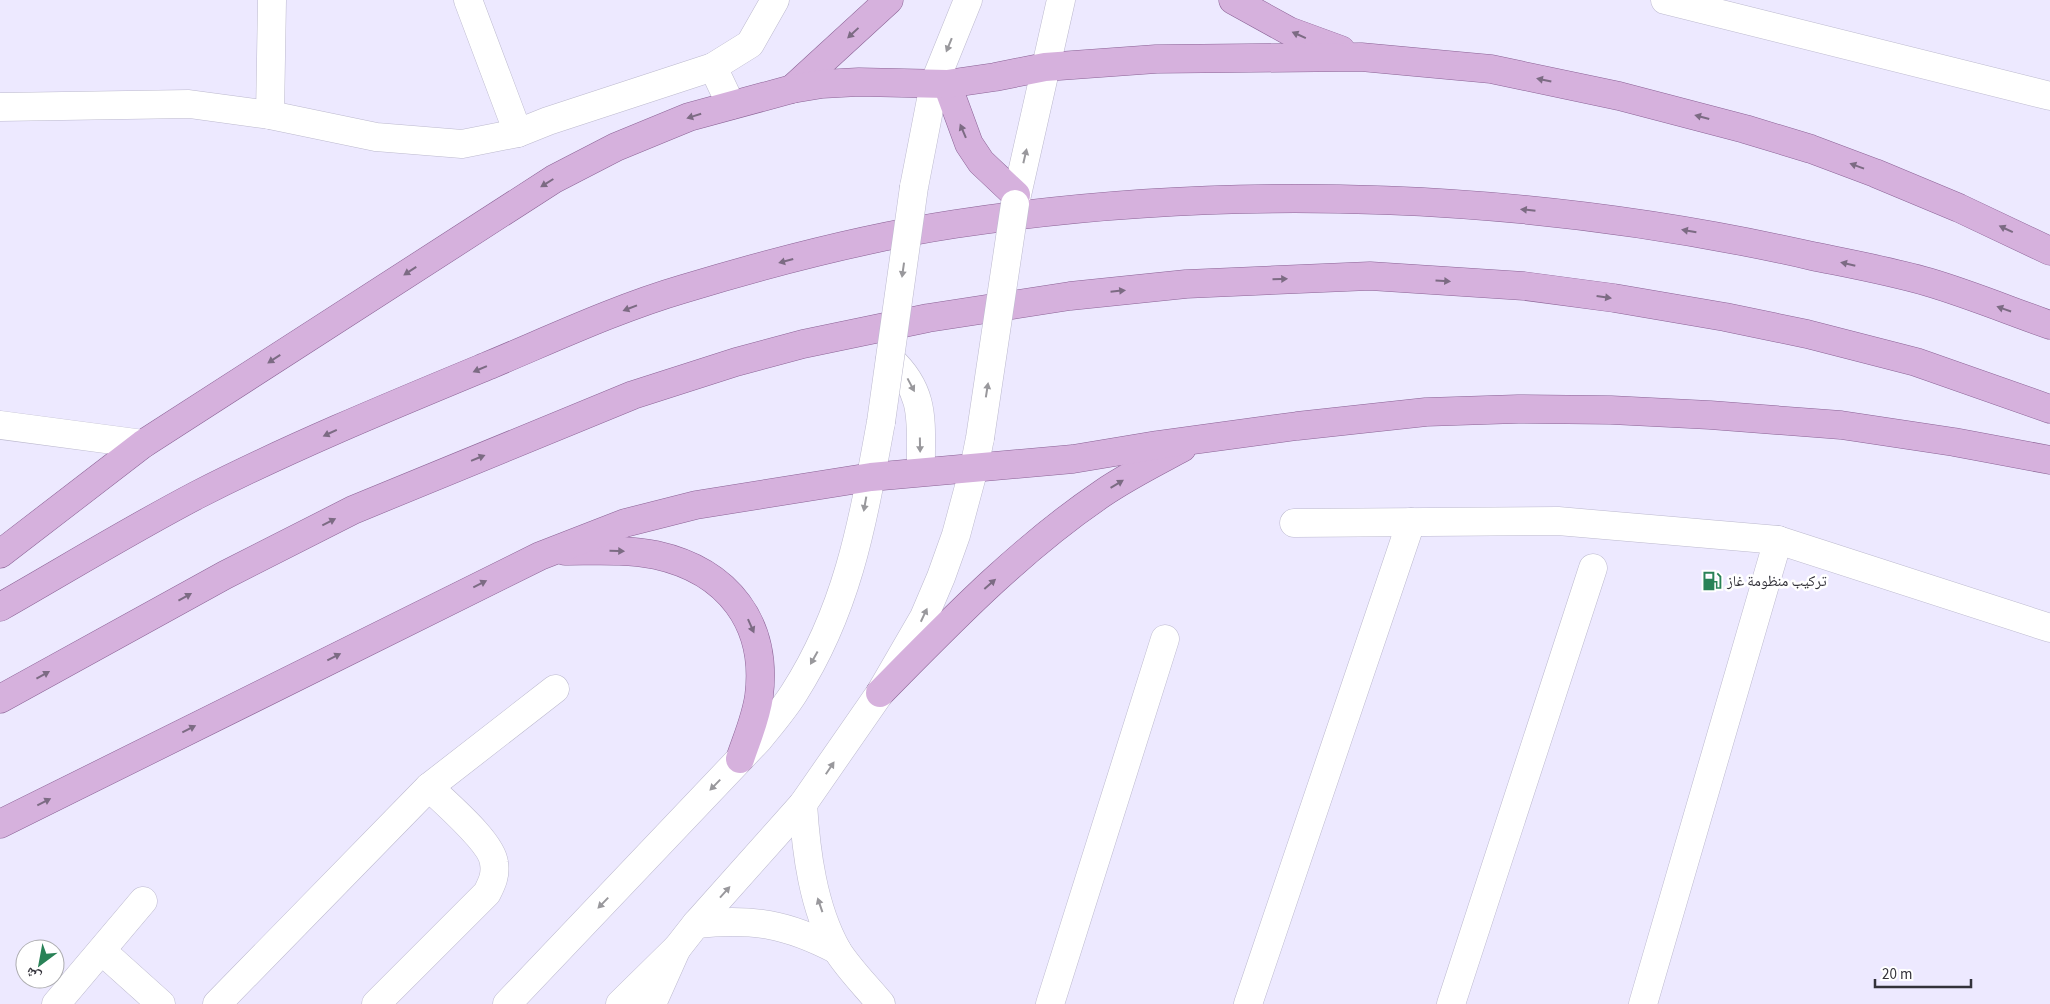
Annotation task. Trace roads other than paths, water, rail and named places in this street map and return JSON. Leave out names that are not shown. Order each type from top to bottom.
[{"type":"main road","points":[[792,89],[889,0]]},
{"type":"main road","points":[[1233,0],[1268,21],[1297,34],[1362,56]]},
{"type":"main road","points":[[0,554],[143,444],[554,179],[616,147],[689,117],[792,89],[822,84],[858,82],[940,84],[1045,67],[1156,59],[1362,56],[1491,69],[1620,96],[1745,129],[1811,149],[1960,208],[2050,250]]},
{"type":"main road","points":[[940,84],[969,144],[981,162],[1016,199]]},
{"type":"main road","points":[[0,607],[196,496],[356,420],[575,329],[676,291],[734,274],[833,248],[953,224],[1152,202],[1241,199],[1350,200],[1509,208],[1618,219],[1755,243],[1928,282],[2050,325]]},
{"type":"main road","points":[[0,699],[225,575],[353,510],[633,395],[736,362],[803,344],[928,318],[1070,296],[1186,284],[1370,276],[1524,286],[1651,304],[1807,334],[1916,362],[2050,410]]},
{"type":"main road","points":[[0,824],[480,584],[551,551],[625,522],[696,505],[870,477],[1073,459],[1296,426],[1426,412],[1518,409],[1612,410],[1841,425],[1954,442],[2050,460]]},
{"type":"main road","points":[[880,693],[974,598],[1068,518],[1104,492],[1199,439]]},
{"type":"main road","points":[[551,551],[624,551],[677,560],[697,570],[736,601],[751,624],[758,645],[760,670],[759,697],[754,720],[740,759]]},
{"type":"street","points":[[270,115],[272,0]]},
{"type":"street","points":[[468,0],[518,133]]},
{"type":"street","points":[[0,107],[189,104],[270,115],[376,137],[462,144],[518,133],[548,120],[713,67],[750,44],[775,0]]},
{"type":"street","points":[[507,1004],[759,739],[793,695],[826,636],[850,569],[861,529],[881,422],[914,187],[940,84],[968,0]]},
{"type":"street","points":[[620,1004],[678,947],[696,924],[804,804],[880,693],[924,617],[956,536],[974,468],[1016,199],[1061,0]]},
{"type":"street","points":[[1665,0],[2050,96]]},
{"type":"street","points":[[713,67],[731,105]]},
{"type":"street","points":[[890,359],[902,370],[912,384],[918,400],[921,472]]},
{"type":"street","points":[[0,425],[143,444]]},
{"type":"street","points":[[1294,523],[1558,521],[1778,540],[2050,628]]},
{"type":"street","points":[[1248,1004],[1411,522]]},
{"type":"street","points":[[1643,1004],[1778,540]]},
{"type":"street","points":[[1451,1004],[1593,568]]},
{"type":"street","points":[[1050,1004],[1165,639]]},
{"type":"street","points":[[217,1004],[429,787],[555,689]]},
{"type":"street","points":[[376,1004],[487,893],[494,878],[494,862],[488,848],[429,787]]},
{"type":"street","points":[[804,804],[805,835],[814,886],[826,922],[838,950],[880,1004]]},
{"type":"street","points":[[56,1004],[143,901]]},
{"type":"street","points":[[696,924],[755,921],[784,927],[812,937],[838,950]]},
{"type":"street","points":[[652,1004],[678,947]]},
{"type":"street","points":[[102,951],[161,1004]]},
{"type":"place","name":"تركيب منظومة غاز","points":[[1712,581]]}]
